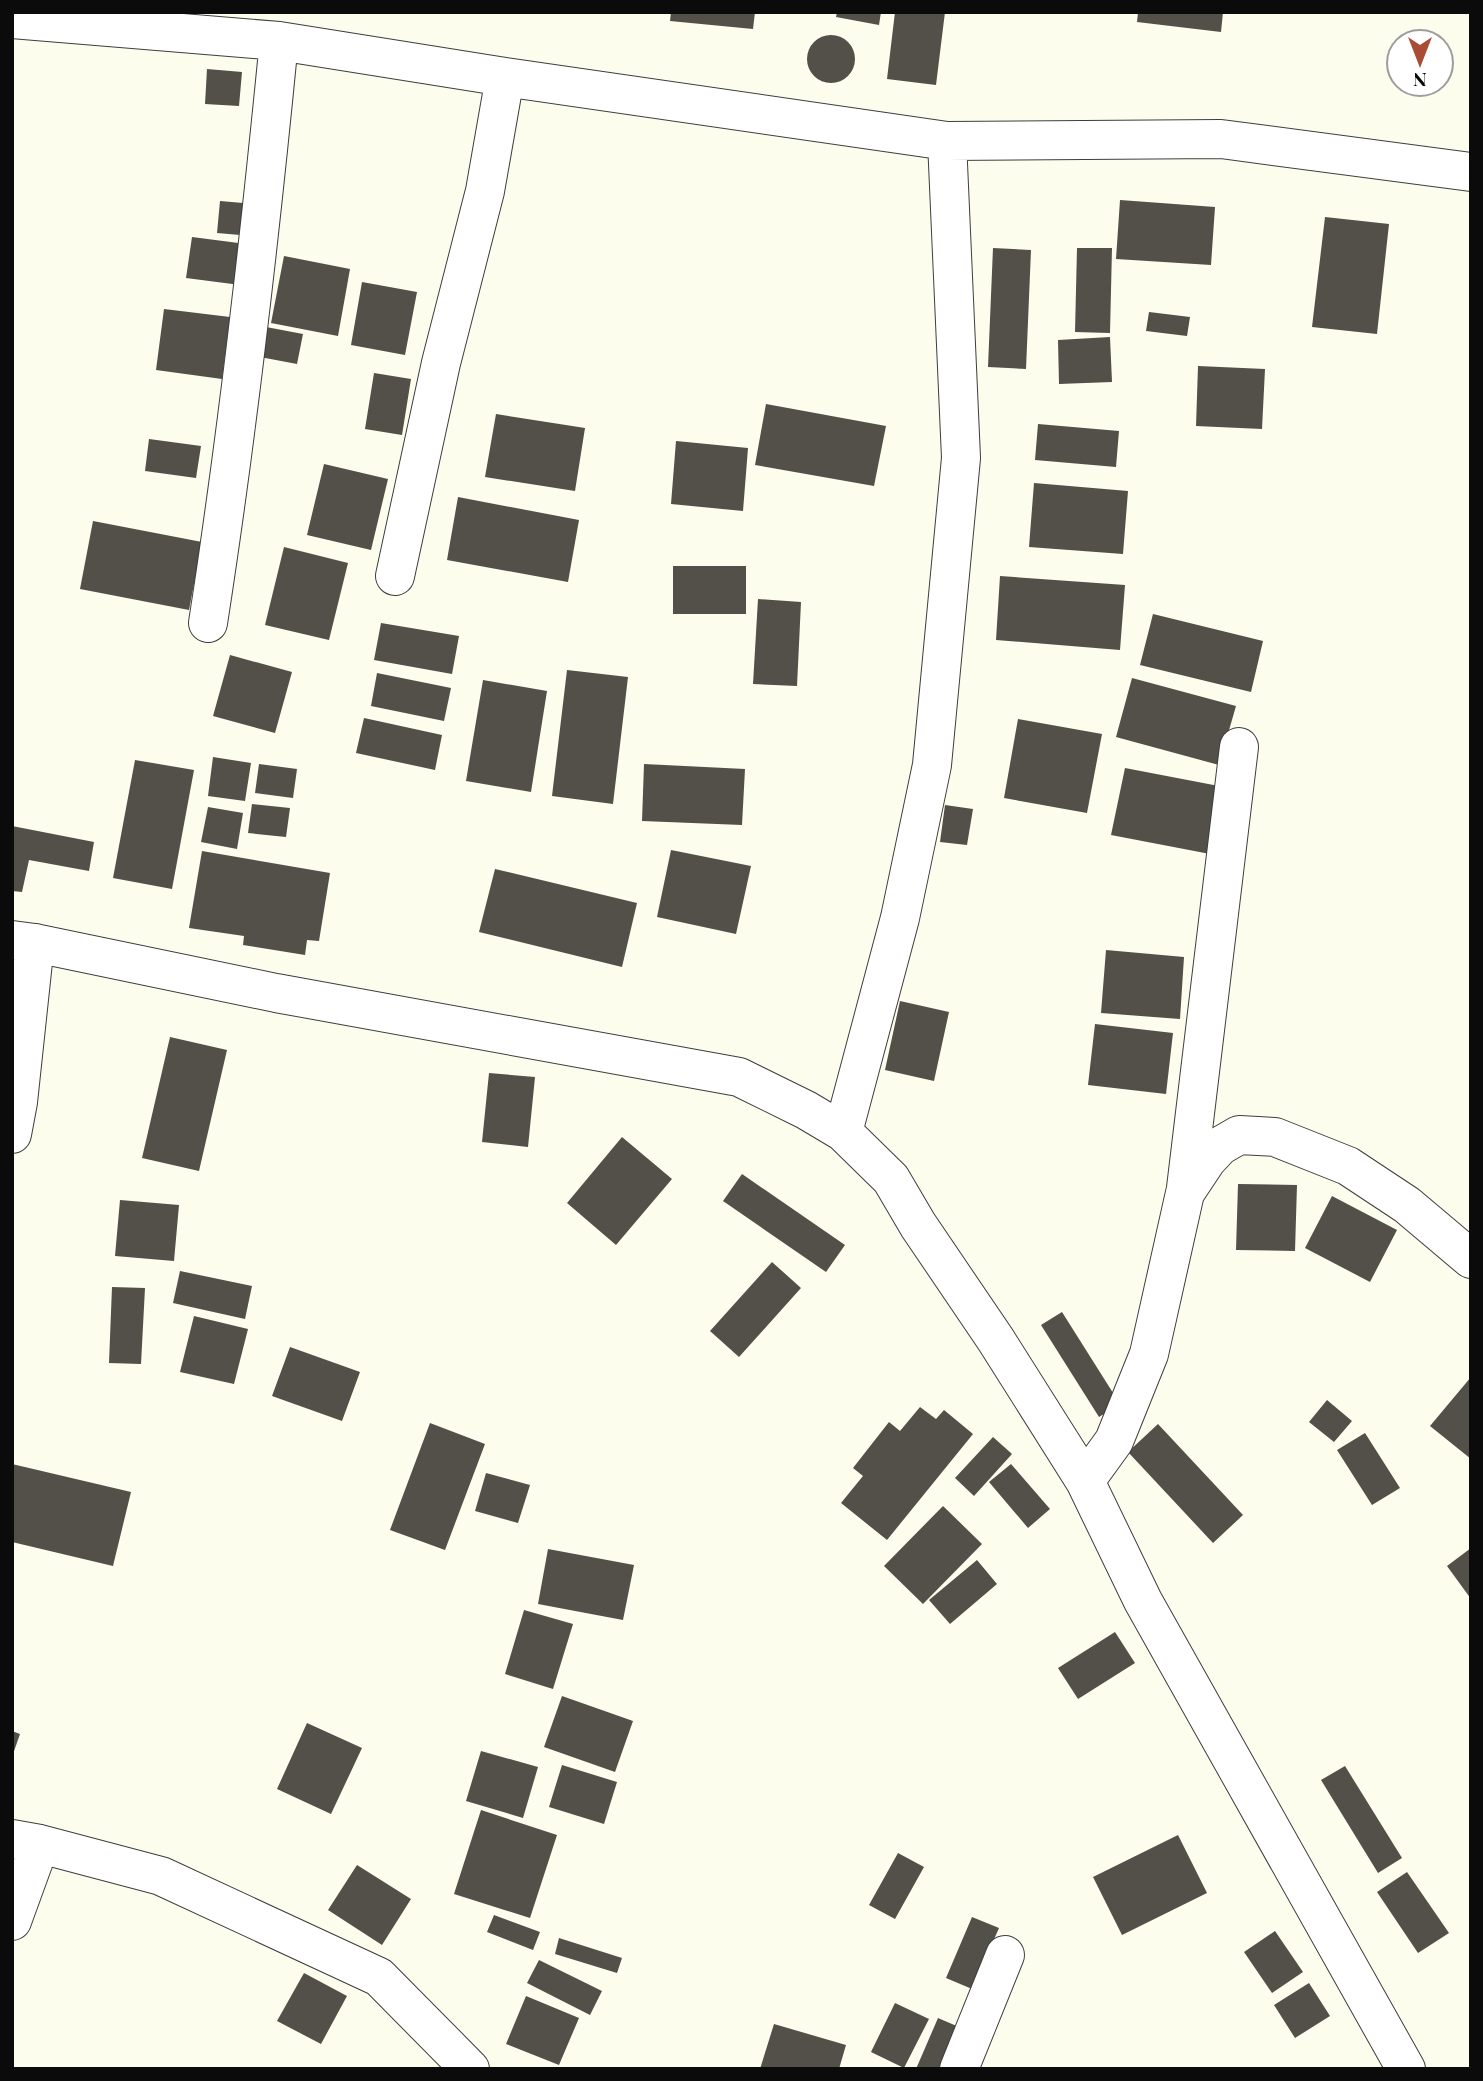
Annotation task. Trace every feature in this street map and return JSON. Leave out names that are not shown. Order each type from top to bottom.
[{"type":"street","points":[[12,19],[279,41],[505,77],[947,141],[1220,139],[1471,172]]},
{"type":"street","points":[[208,623],[224,520],[263,202],[279,41]]},
{"type":"street","points":[[396,576],[441,363],[485,191],[505,77]]},
{"type":"street","points":[[843,1132],[900,918],[932,765],[961,458],[947,141]]},
{"type":"street","points":[[1085,1481],[1114,1441],[1149,1354],[1185,1193],[1239,747]]},
{"type":"street","points":[[12,1134],[18,1101],[24,941],[290,996],[739,1077],[806,1110],[843,1132],[891,1180],[1085,1481],[1143,1601],[1406,2069]]},
{"type":"street","points":[[1185,1193],[1220,1146],[1239,1135],[1275,1137],[1348,1166],[1407,1205],[1471,1259]]},
{"type":"street","points":[[12,1920],[26,1842],[161,1876],[379,1977],[470,2069]]},
{"type":"street","points":[[959,2069],[1005,1955]]},
{"type":"building","points":[[671,12],[755,12],[753,29],[670,21]]},
{"type":"building","points":[[837,12],[881,12],[879,25],[836,17]]},
{"type":"building","points":[[895,12],[945,12],[936,85],[887,79]]},
{"type":"building","points":[[1138,12],[1223,12],[1221,32],[1137,22]]},
{"type":"building","points":[[831,35],[848,42],[855,59],[848,76],[831,83],[814,76],[807,59],[814,42]]},
{"type":"building","points":[[207,69],[242,72],[239,106],[205,104]]},
{"type":"building","points":[[1120,200],[1215,207],[1211,265],[1116,259]]},
{"type":"building","points":[[220,201],[255,204],[252,236],[217,233]]},
{"type":"building","points":[[1325,217],[1389,224],[1377,334],[1312,327]]},
{"type":"building","points":[[192,237],[254,245],[248,286],[186,278]]},
{"type":"building","points":[[993,248],[1031,250],[1026,369],[988,367]]},
{"type":"building","points":[[1077,248],[1112,248],[1110,333],[1075,332]]},
{"type":"building","points":[[284,256],[350,269],[338,336],[271,323]]},
{"type":"building","points":[[362,282],[417,292],[405,355],[351,345]]},
{"type":"building","points":[[164,309],[230,317],[222,379],[156,370]]},
{"type":"building","points":[[1149,312],[1190,317],[1187,336],[1146,331]]},
{"type":"building","points":[[266,327],[303,334],[297,364],[260,357]]},
{"type":"building","points":[[1110,337],[1112,382],[1059,384],[1058,340]]},
{"type":"building","points":[[1198,366],[1265,369],[1262,429],[1196,426]]},
{"type":"building","points":[[374,373],[411,379],[402,435],[365,429]]},
{"type":"building","points":[[766,404],[886,426],[874,486],[755,465]]},
{"type":"building","points":[[496,414],[585,428],[575,491],[485,477]]},
{"type":"building","points":[[1038,424],[1119,431],[1116,467],[1035,460]]},
{"type":"building","points":[[149,439],[201,446],[196,478],[145,471]]},
{"type":"building","points":[[676,441],[748,448],[743,511],[671,504]]},
{"type":"building","points":[[324,464],[388,479],[371,550],[307,535]]},
{"type":"building","points":[[1034,483],[1128,491],[1123,554],[1029,547]]},
{"type":"building","points":[[458,497],[579,520],[568,582],[447,560]]},
{"type":"building","points":[[93,521],[202,542],[189,610],[80,589]]},
{"type":"building","points":[[284,547],[348,563],[329,640],[265,625]]},
{"type":"building","points":[[673,566],[746,566],[746,614],[673,614]]},
{"type":"building","points":[[1000,576],[1125,585],[1120,650],[996,640]]},
{"type":"building","points":[[758,599],[801,602],[797,686],[753,684]]},
{"type":"building","points":[[1153,614],[1263,641],[1251,692],[1140,665]]},
{"type":"building","points":[[381,623],[459,636],[452,674],[374,660]]},
{"type":"building","points":[[230,655],[292,672],[275,733],[213,716]]},
{"type":"building","points":[[567,670],[628,677],[613,804],[552,796]]},
{"type":"building","points":[[377,673],[451,688],[444,721],[371,706]]},
{"type":"building","points":[[1132,678],[1236,706],[1219,765],[1116,737]]},
{"type":"building","points":[[483,680],[547,691],[531,792],[466,781]]},
{"type":"building","points":[[364,718],[442,735],[435,770],[356,753]]},
{"type":"building","points":[[1018,719],[1102,734],[1087,813],[1004,798]]},
{"type":"building","points":[[213,757],[251,763],[245,801],[208,796]]},
{"type":"building","points":[[135,760],[194,770],[172,889],[113,878]]},
{"type":"building","points":[[259,764],[297,769],[293,798],[255,793]]},
{"type":"building","points":[[644,764],[745,769],[742,825],[642,821]]},
{"type":"building","points":[[1125,768],[1224,787],[1210,854],[1111,835]]},
{"type":"building","points":[[252,804],[290,808],[286,837],[248,833]]},
{"type":"building","points":[[945,805],[973,809],[967,845],[940,842]]},
{"type":"building","points":[[208,807],[243,813],[237,849],[201,842]]},
{"type":"building","points":[[12,826],[94,842],[89,871],[29,860],[22,892],[12,891]]},
{"type":"building","points":[[671,850],[751,866],[736,934],[657,917]]},
{"type":"building","points":[[202,851],[330,873],[319,941],[307,940],[305,955],[243,945],[244,936],[189,928]]},
{"type":"building","points":[[495,869],[637,903],[622,967],[479,932]]},
{"type":"building","points":[[1106,950],[1184,957],[1180,1019],[1101,1013]]},
{"type":"building","points":[[900,1001],[949,1012],[934,1081],[885,1070]]},
{"type":"building","points":[[1095,1024],[1173,1033],[1166,1094],[1088,1085]]},
{"type":"building","points":[[170,1037],[227,1050],[199,1171],[142,1158]]},
{"type":"building","points":[[489,1073],[535,1077],[528,1147],[482,1142]]},
{"type":"building","points":[[622,1137],[672,1179],[616,1245],[567,1203]]},
{"type":"building","points":[[742,1174],[845,1245],[826,1272],[723,1201]]},
{"type":"building","points":[[1238,1184],[1297,1185],[1295,1251],[1236,1250]]},
{"type":"building","points":[[1332,1196],[1397,1230],[1370,1282],[1305,1248]]},
{"type":"building","points":[[120,1200],[179,1205],[174,1261],[115,1256]]},
{"type":"building","points":[[772,1262],[801,1288],[739,1357],[710,1331]]},
{"type":"building","points":[[180,1271],[252,1286],[245,1319],[173,1303]]},
{"type":"building","points":[[112,1287],[145,1288],[141,1364],[109,1363]]},
{"type":"building","points":[[1062,1312],[1120,1404],[1099,1417],[1041,1325]]},
{"type":"building","points":[[194,1316],[248,1329],[234,1384],[180,1372]]},
{"type":"building","points":[[290,1347],[360,1372],[342,1421],[272,1396]]},
{"type":"building","points":[[1471,1377],[1471,1459],[1430,1426]]},
{"type":"building","points":[[1327,1400],[1352,1421],[1334,1442],[1309,1422]]},
{"type":"building","points":[[920,1407],[936,1419],[944,1410],[973,1434],[887,1540],[841,1503],[863,1476],[853,1468],[889,1422],[900,1431]]},
{"type":"building","points":[[430,1423],[485,1444],[445,1550],[390,1530]]},
{"type":"building","points":[[1158,1424],[1243,1515],[1213,1543],[1128,1452]]},
{"type":"building","points":[[1365,1433],[1400,1488],[1372,1505],[1337,1450]]},
{"type":"building","points":[[993,1437],[1012,1454],[974,1496],[955,1478]]},
{"type":"building","points":[[12,1464],[131,1492],[113,1566],[12,1542]]},
{"type":"building","points":[[1011,1464],[1050,1509],[1028,1528],[989,1482]]},
{"type":"building","points":[[486,1473],[530,1485],[518,1523],[475,1511]]},
{"type":"building","points":[[943,1506],[982,1544],[923,1604],[884,1566]]},
{"type":"building","points":[[1471,1548],[1471,1599],[1447,1566]]},
{"type":"building","points":[[548,1549],[634,1565],[623,1620],[538,1604]]},
{"type":"building","points":[[977,1560],[997,1584],[950,1624],[929,1600]]},
{"type":"building","points":[[524,1610],[573,1624],[553,1689],[505,1674]]},
{"type":"building","points":[[1115,1632],[1135,1663],[1078,1699],[1058,1668]]},
{"type":"building","points":[[562,1696],[633,1721],[615,1772],[544,1747]]},
{"type":"building","points":[[307,1723],[362,1748],[331,1814],[277,1789]]},
{"type":"building","points":[[12,1731],[20,1734],[13,1754],[12,1754]]},
{"type":"building","points":[[481,1751],[538,1767],[523,1818],[466,1801]]},
{"type":"building","points":[[562,1765],[617,1782],[604,1824],[549,1807]]},
{"type":"building","points":[[1345,1766],[1402,1858],[1378,1873],[1321,1780]]},
{"type":"building","points":[[481,1810],[557,1835],[530,1918],[454,1894]]},
{"type":"building","points":[[1178,1835],[1207,1893],[1122,1935],[1093,1877]]},
{"type":"building","points":[[898,1853],[924,1867],[895,1919],[869,1905]]},
{"type":"building","points":[[357,1865],[411,1899],[382,1945],[328,1910]]},
{"type":"building","points":[[1407,1872],[1449,1933],[1418,1953],[1377,1892]]},
{"type":"building","points":[[494,1915],[540,1932],[533,1950],[487,1932]]},
{"type":"building","points":[[972,1917],[999,1928],[972,1989],[946,1978]]},
{"type":"building","points":[[1275,1931],[1303,1972],[1272,1993],[1244,1952]]},
{"type":"building","points":[[559,1938],[622,1958],[617,1973],[555,1954]]},
{"type":"building","points":[[539,1960],[602,1991],[590,2015],[527,1983]]},
{"type":"building","points":[[304,1973],[347,1996],[321,2044],[277,2021]]},
{"type":"building","points":[[1309,1983],[1330,2016],[1295,2038],[1274,2005]]},
{"type":"building","points":[[526,1996],[579,2018],[559,2065],[506,2044]]},
{"type":"building","points":[[895,2003],[929,2019],[904,2068],[871,2052]]},
{"type":"building","points":[[938,2018],[966,2030],[949,2069],[916,2069]]},
{"type":"building","points":[[774,2024],[846,2045],[839,2069],[760,2069]]}]
